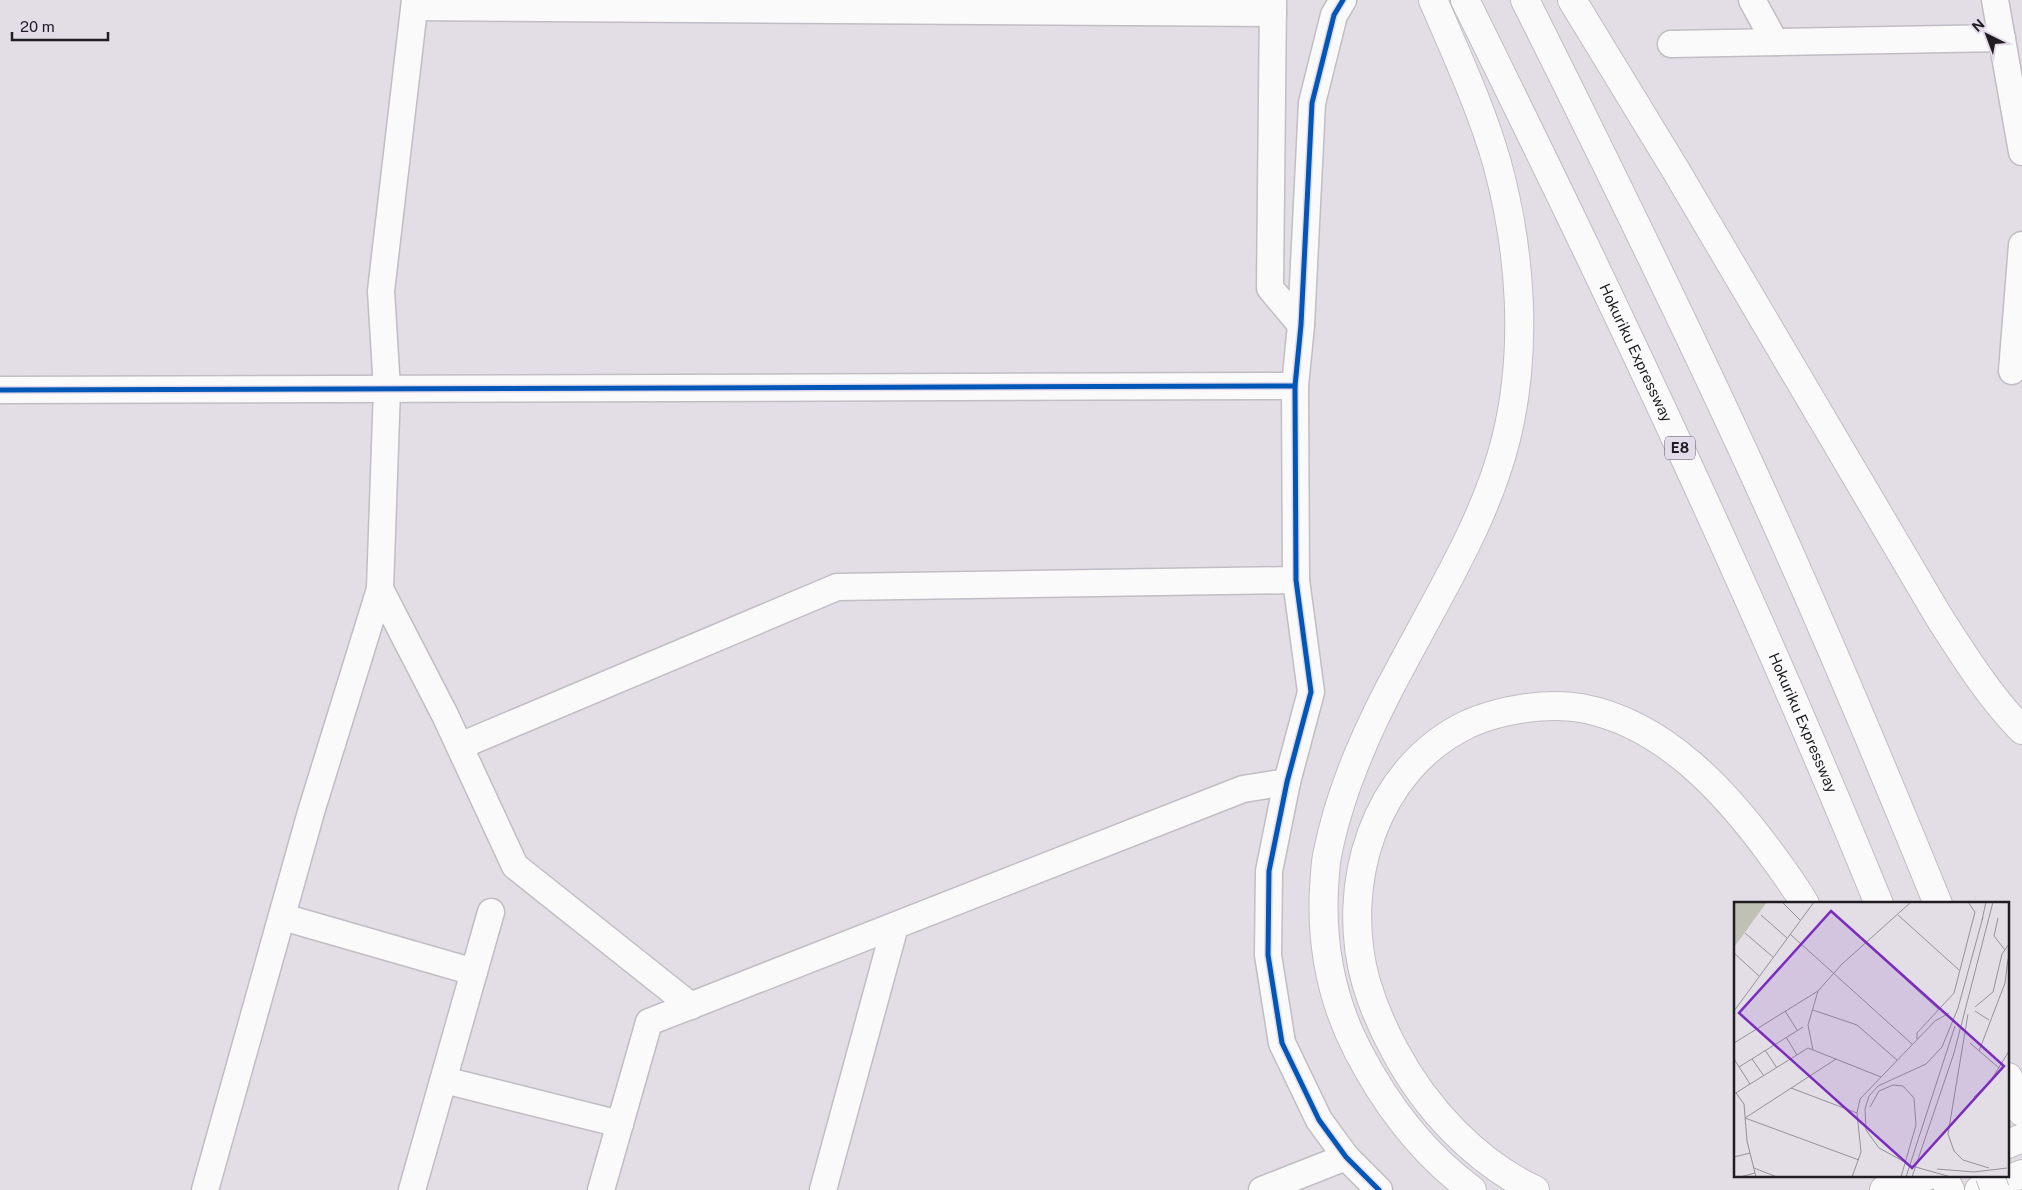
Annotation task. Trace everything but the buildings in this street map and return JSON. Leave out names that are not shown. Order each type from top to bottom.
[{"type":"highway","points":[[1433,0],[1474,95],[1496,163],[1512,234],[1519,302],[1518,371],[1506,439],[1483,508],[1447,581],[1396,676],[1368,734],[1344,792],[1326,858],[1322,918],[1329,976],[1348,1031],[1374,1082],[1407,1128],[1449,1173],[1472,1190]]},
{"type":"highway","name":"Hokuriku Expressway","points":[[1465,0],[1568,209],[1702,494],[1838,802],[1878,902]]},
{"type":"highway","points":[[1524,0],[1624,197],[1754,474],[1884,773],[1937,902]]},
{"type":"highway","points":[[1572,0],[1680,178],[1939,616],[1972,669],[2008,716],[2022,730]]},
{"type":"highway","points":[[1535,1190],[1515,1180],[1474,1149],[1439,1114],[1408,1075],[1382,1027],[1366,981],[1358,929],[1359,882],[1370,837],[1387,798],[1412,764],[1447,734],[1487,716],[1534,706],[1580,708],[1627,722],[1669,747],[1711,783],[1753,829],[1804,902]]},
{"type":"highway","points":[[2010,1082],[2022,1112]]},
{"type":"highway","points":[[2010,1143],[2022,1138]]},
{"type":"highway","points":[[1979,1190],[2022,1174]]},
{"type":"highway","points":[[1884,1190],[1921,1178]]},
{"type":"highway","points":[[1944,1178],[1950,1190]]},
{"type":"highway","points":[[1991,1178],[1995,1190]]},
{"type":"street","points":[[1343,0],[1334,16],[1312,103],[1301,325],[1295,386],[1296,580],[1311,692],[1287,782],[1269,870],[1268,955],[1282,1043],[1320,1120],[1346,1157],[1379,1190]]},
{"type":"street","points":[[1752,0],[1775,42]]},
{"type":"street","points":[[1995,0],[2022,152]]},
{"type":"street","points":[[205,1190],[311,812],[380,589],[387,389],[381,291],[415,3],[1273,6],[1270,288],[1301,325]]},
{"type":"street","points":[[1671,44],[2002,38]]},
{"type":"street","points":[[2012,371],[2022,246]]},
{"type":"street","points":[[0,390],[1295,386]]},
{"type":"street","points":[[460,746],[837,587],[1296,580]]},
{"type":"street","points":[[380,589],[460,746],[515,866],[691,1006]]},
{"type":"street","points":[[601,1190],[649,1022],[1243,789],[1287,782]]},
{"type":"street","points":[[412,1190],[491,912]]},
{"type":"street","points":[[283,916],[474,972]]},
{"type":"street","points":[[823,1190],[895,926]]},
{"type":"street","points":[[444,1080],[620,1124]]},
{"type":"street","points":[[1262,1190],[1346,1157]]},
{"type":"cycle path","points":[[1343,0],[1334,15],[1312,103],[1301,325],[1295,386],[1296,580],[1311,692],[1287,782],[1269,871],[1268,955],[1282,1043],[1319,1120],[1346,1157],[1379,1190]]},
{"type":"cycle path","points":[[0,390],[1295,386]]}]
